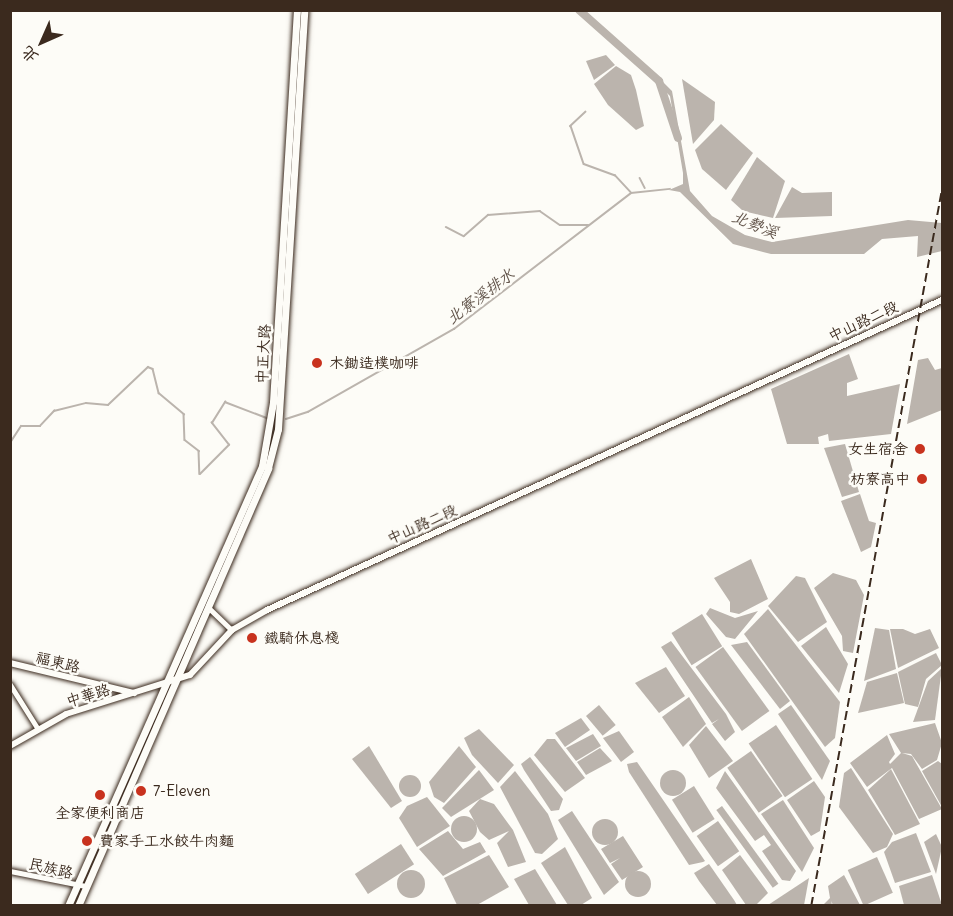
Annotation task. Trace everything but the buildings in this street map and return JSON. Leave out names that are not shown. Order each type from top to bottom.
[{"type":"main road","name":"中正大路","points":[[168,680],[250,495],[268,439],[297,10]]},
{"type":"main road","name":"中正大路","points":[[178,678],[259,493],[278,429],[304,10]]},
{"type":"main road","points":[[78,906],[178,678]]},
{"type":"main road","points":[[68,906],[168,680]]},
{"type":"street","name":"中山路二段","points":[[178,678],[190,675],[232,630],[942,300]]},
{"type":"street","points":[[208,607],[232,630]]},
{"type":"street","name":"福東路","points":[[10,663],[135,693]]},
{"type":"street","name":"中華路","points":[[10,746],[37,727],[178,678]]},
{"type":"street","points":[[10,684],[37,727]]},
{"type":"street","name":"民族路","points":[[10,871],[76,887],[86,886]]},
{"type":"shaded area","points":[[606,55],[615,65],[594,80],[586,61]]},
{"type":"shaded area","points":[[616,66],[631,75],[636,90],[644,126],[636,130],[608,105],[594,84]]},
{"type":"shaded area","points":[[682,79],[715,102],[714,120],[693,144]]},
{"type":"shaded area","name":"北勢溪","points":[[661,80],[672,91],[690,191],[712,216],[745,235],[772,242],[908,220],[942,223],[942,251],[917,257],[918,236],[882,239],[864,254],[771,254],[733,244],[680,192],[669,190],[683,184],[683,173],[670,96],[657,83]]},
{"type":"shaded area","points":[[721,124],[753,153],[726,190],[702,169],[695,150]]},
{"type":"shaded area","points":[[757,157],[785,181],[773,218],[743,211],[731,200]]},
{"type":"shaded area","points":[[792,187],[802,193],[832,192],[832,216],[775,218]]},
{"type":"shaded area","points":[[849,354],[858,379],[847,383],[847,396],[900,384],[891,434],[829,441],[828,434],[818,437],[819,444],[787,444],[771,389]]},
{"type":"shaded area","points":[[928,358],[935,370],[942,368],[942,410],[907,424],[918,360]]},
{"type":"shaded area","points":[[845,444],[859,492],[842,497],[824,448]]},
{"type":"shaded area","points":[[860,494],[869,521],[876,523],[871,547],[861,552],[841,501]]},
{"type":"shaded area","points":[[751,559],[768,599],[739,614],[730,612],[730,602],[714,578]]},
{"type":"shaded area","points":[[833,573],[856,580],[864,595],[853,653],[843,651],[842,636],[814,588]]},
{"type":"shaded area","points":[[796,576],[805,578],[827,622],[798,642],[768,606]]},
{"type":"shaded area","points":[[710,608],[735,618],[758,611],[735,639],[726,637],[706,614]]},
{"type":"shaded area","points":[[768,609],[840,702],[835,738],[825,747],[744,634]]},
{"type":"shaded area","points":[[702,614],[722,646],[692,665],[671,633]]},
{"type":"shaded area","points":[[826,627],[848,664],[839,693],[801,646]]},
{"type":"shaded area","points":[[875,628],[889,630],[896,669],[864,681]]},
{"type":"shaded area","points":[[890,629],[903,629],[915,634],[930,629],[939,648],[898,668]]},
{"type":"shaded area","points":[[671,641],[726,714],[735,732],[725,741],[712,724],[719,719],[712,723],[661,647]]},
{"type":"shaded area","points":[[747,642],[790,701],[780,709],[731,645]]},
{"type":"shaded area","points":[[723,647],[769,711],[742,731],[695,667]]},
{"type":"shaded area","points":[[936,653],[942,665],[926,679],[918,707],[905,704],[898,672]]},
{"type":"shaded area","points":[[666,667],[685,696],[659,713],[635,683]]},
{"type":"shaded area","points":[[942,668],[935,720],[913,722],[928,681]]},
{"type":"shaded area","points":[[897,673],[904,703],[858,713],[867,682]]},
{"type":"shaded area","points":[[689,697],[706,724],[683,747],[662,717]]},
{"type":"shaded area","points":[[599,705],[616,725],[603,736],[586,716]]},
{"type":"shaded area","points":[[791,705],[830,761],[822,780],[778,714]]},
{"type":"shaded area","points":[[581,718],[590,730],[565,747],[555,733]]},
{"type":"shaded area","points":[[935,723],[942,743],[937,760],[922,769],[911,754],[902,753],[912,756],[942,809],[919,819],[892,768],[867,787],[850,763],[887,735],[895,754],[890,764],[901,753],[889,734]]},
{"type":"shaded area","points":[[776,725],[812,779],[785,797],[749,743]]},
{"type":"shaded area","points":[[706,726],[733,761],[709,778],[689,745]]},
{"type":"shaded area","points":[[479,729],[514,765],[498,783],[472,755],[464,738]]},
{"type":"shaded area","points":[[619,731],[634,752],[621,762],[603,738]]},
{"type":"shaded area","points":[[593,734],[601,746],[576,761],[566,748]]},
{"type":"shaded area","points":[[547,739],[555,739],[585,778],[565,792],[534,755]]},
{"type":"shaded area","points":[[369,746],[402,801],[391,808],[352,759]]},
{"type":"shaded area","points":[[459,746],[476,767],[444,803],[434,797],[429,782]]},
{"type":"shaded area","points":[[600,748],[612,761],[586,775],[577,762]]},
{"type":"shaded area","points":[[751,751],[783,796],[759,813],[727,768]]},
{"type":"shaded area","points":[[530,757],[563,799],[559,810],[551,811],[524,770],[521,764]]},
{"type":"shaded area","points":[[938,761],[942,764],[942,807],[922,771]]},
{"type":"shaded area","points":[[637,762],[705,861],[689,865],[629,772],[627,764]]},
{"type":"shaded area","points":[[851,768],[893,834],[887,847],[873,853],[839,807],[844,773]]},
{"type":"shaded area","points":[[891,769],[920,824],[895,835],[868,790]]},
{"type":"shaded area","points":[[479,770],[494,790],[451,817],[442,808]]},
{"type":"shaded area","points":[[673,770],[682,774],[686,783],[682,792],[673,796],[664,792],[660,783],[664,774]]},
{"type":"shaded area","points":[[515,771],[548,814],[558,839],[542,854],[535,853],[500,787]]},
{"type":"shaded area","points":[[725,771],[796,871],[790,881],[782,880],[762,851],[771,845],[764,835],[755,841],[716,788]]},
{"type":"shaded area","points":[[410,775],[418,778],[421,786],[418,794],[410,797],[402,794],[399,786],[402,778]]},
{"type":"shaded area","points":[[814,781],[825,797],[820,831],[811,836],[787,800]]},
{"type":"shaded area","points":[[694,786],[715,819],[693,833],[672,800]]},
{"type":"shaded area","points":[[427,797],[450,826],[417,847],[399,818],[407,806]]},
{"type":"shaded area","points":[[480,799],[494,804],[513,830],[526,862],[508,867],[497,843],[509,831],[489,840],[480,832],[469,811]]},
{"type":"shaded area","points":[[783,800],[814,848],[802,872],[761,814]]},
{"type":"shaded area","points":[[722,806],[778,884],[773,888],[716,810]]},
{"type":"shaded area","points":[[572,811],[619,882],[604,895],[558,820]]},
{"type":"shaded area","points":[[464,816],[473,820],[477,829],[473,838],[464,842],[455,838],[451,829],[455,820]]},
{"type":"shaded area","points":[[605,819],[614,823],[618,832],[614,841],[605,845],[596,841],[592,832],[596,823]]},
{"type":"shaded area","points":[[718,821],[739,851],[718,866],[697,836]]},
{"type":"shaded area","points":[[448,831],[463,849],[480,842],[486,852],[443,876],[419,849]]},
{"type":"shaded area","points":[[916,833],[931,872],[895,883],[884,852],[892,842]]},
{"type":"shaded area","points":[[936,834],[942,847],[936,874],[924,842]]},
{"type":"shaded area","points":[[623,836],[643,867],[622,880],[611,864],[620,858],[610,863],[601,849]]},
{"type":"shaded area","points":[[401,844],[414,864],[368,894],[355,874]]},
{"type":"shaded area","points":[[565,847],[592,898],[581,905],[568,905],[541,863]]},
{"type":"shaded area","points":[[489,855],[509,887],[477,905],[457,905],[444,878]]},
{"type":"shaded area","points":[[740,855],[768,893],[757,904],[746,905],[722,870]]},
{"type":"shaded area","points":[[877,857],[893,893],[864,906],[848,870]]},
{"type":"shaded area","points":[[709,864],[737,905],[717,905],[699,881],[694,873]]},
{"type":"shaded area","points":[[535,869],[557,905],[529,905],[514,879]]},
{"type":"shaded area","points":[[411,870],[421,874],[425,884],[421,894],[411,898],[401,894],[397,884],[401,874]]},
{"type":"shaded area","points":[[638,871],[647,875],[651,884],[647,893],[638,897],[629,893],[625,884],[629,875]]},
{"type":"shaded area","points":[[844,875],[860,905],[833,905],[831,901],[832,905],[823,905],[830,898],[828,886]]},
{"type":"shaded area","points":[[932,875],[942,905],[904,905],[899,886]]},
{"type":"shaded area","points":[[809,878],[804,905],[768,905]]},
{"type":"waterway","name":"北勢溪","points":[[579,10],[659,81],[678,138]]},
{"type":"waterway","points":[[586,112],[571,126],[584,164],[615,175],[631,192]]},
{"type":"waterway","points":[[640,178],[645,188]]},
{"type":"waterway","name":"北寮溪排水","points":[[286,419],[308,412],[454,329],[631,193],[670,189]]},
{"type":"waterway","points":[[446,227],[464,236],[488,215],[540,211],[560,225],[588,225]]},
{"type":"waterway","name":"北寮溪排水","points":[[10,443],[21,426],[40,426],[54,411],[86,403],[108,405],[148,367],[153,369],[159,393],[184,414],[185,440],[199,451],[200,474],[229,445],[212,423],[225,402],[267,418]]},
{"type":"railway","points":[[811,906],[942,188]]},
{"type":"place","name":"木鋤造樸咖啡","points":[[317,363]]},
{"type":"place","name":"女生宿舍","points":[[920,449]]},
{"type":"place","name":"枋寮高中","points":[[922,479]]},
{"type":"place","name":"鐵騎休息棧","points":[[252,638]]},
{"type":"place","name":"7-Eleven","points":[[141,791]]},
{"type":"place","name":"全家便利商店","points":[[100,795]]},
{"type":"place","name":"費家手工水餃牛肉麵","points":[[87,841]]}]
